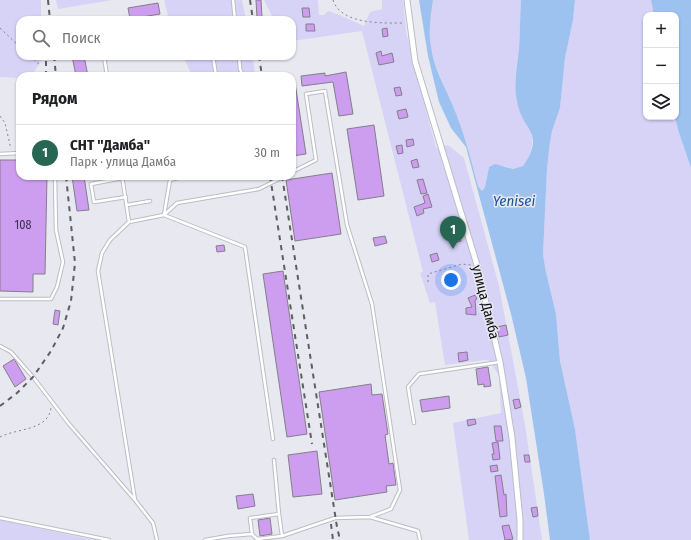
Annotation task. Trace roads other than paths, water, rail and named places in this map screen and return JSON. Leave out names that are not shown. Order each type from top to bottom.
[{"type":"street","name":"улица Дамба","points":[[407,0],[415,61],[477,265],[500,362],[512,438],[520,520],[520,540]]},
{"type":"lane","points":[[233,0],[235,16]]},
{"type":"lane","points":[[104,60],[106,72]]},
{"type":"lane","points":[[214,60],[215,72]]},
{"type":"lane","points":[[239,60],[241,72]]},
{"type":"lane","points":[[296,170],[316,160],[306,94],[325,91],[346,225],[372,304],[400,490],[391,509],[370,517]]},
{"type":"lane","points":[[0,154],[16,154]]},
{"type":"lane","points":[[0,298],[51,299],[57,287],[63,262],[56,230],[55,180]]},
{"type":"lane","points":[[109,180],[91,184],[94,202],[126,197]]},
{"type":"lane","points":[[123,180],[129,222]]},
{"type":"lane","points":[[164,215],[170,180]]},
{"type":"lane","points":[[135,500],[98,271],[102,253],[110,240],[129,222],[164,215],[177,203],[259,189],[277,180]]},
{"type":"lane","points":[[127,205],[150,201]]},
{"type":"lane","points":[[164,215],[245,247],[273,439]]},
{"type":"lane","points":[[0,346],[11,352],[33,377],[69,424],[135,500],[152,523],[158,540]]},
{"type":"lane","points":[[414,423],[408,387],[419,374],[500,362]]},
{"type":"lane","points":[[274,460],[282,536]]},
{"type":"lane","points":[[279,514],[250,518],[252,534],[257,539],[282,536],[335,518],[370,517],[418,531],[420,540]]},
{"type":"lane","points":[[0,518],[109,540]]},
{"type":"lane","points":[[205,540],[252,534]]},
{"type":"water","name":"Yenisei","points":[[419,0],[433,0],[430,29],[432,55],[461,126],[478,186],[482,191],[485,187],[489,167],[495,164],[513,169],[523,166],[530,155],[533,146],[531,132],[520,112],[516,95],[515,82],[519,49],[521,0],[575,0],[573,20],[565,58],[560,108],[550,142],[547,169],[543,255],[556,314],[560,361],[575,429],[590,540],[550,540],[526,378],[511,314],[466,147],[451,128],[439,102],[428,56]]},
{"type":"water","points":[[651,0],[691,0],[691,168],[676,120],[679,120],[679,12],[653,12]]},
{"type":"railway","points":[[48,0],[50,16]]},
{"type":"railway","points":[[250,0],[252,16]]},
{"type":"railway","points":[[46,60],[46,72]]},
{"type":"railway","points":[[54,60],[56,72]]},
{"type":"railway","points":[[260,60],[261,72]]},
{"type":"railway","points":[[0,406],[17,393],[33,377],[51,351],[63,328],[71,301],[75,263],[66,180]]},
{"type":"railway","points":[[271,180],[312,444]]},
{"type":"railway","points":[[283,180],[340,540]]},
{"type":"railway","points":[[331,524],[333,540]]},
{"type":"place","name":"СНТ \"Дамба\"","points":[[453,249]]}]
